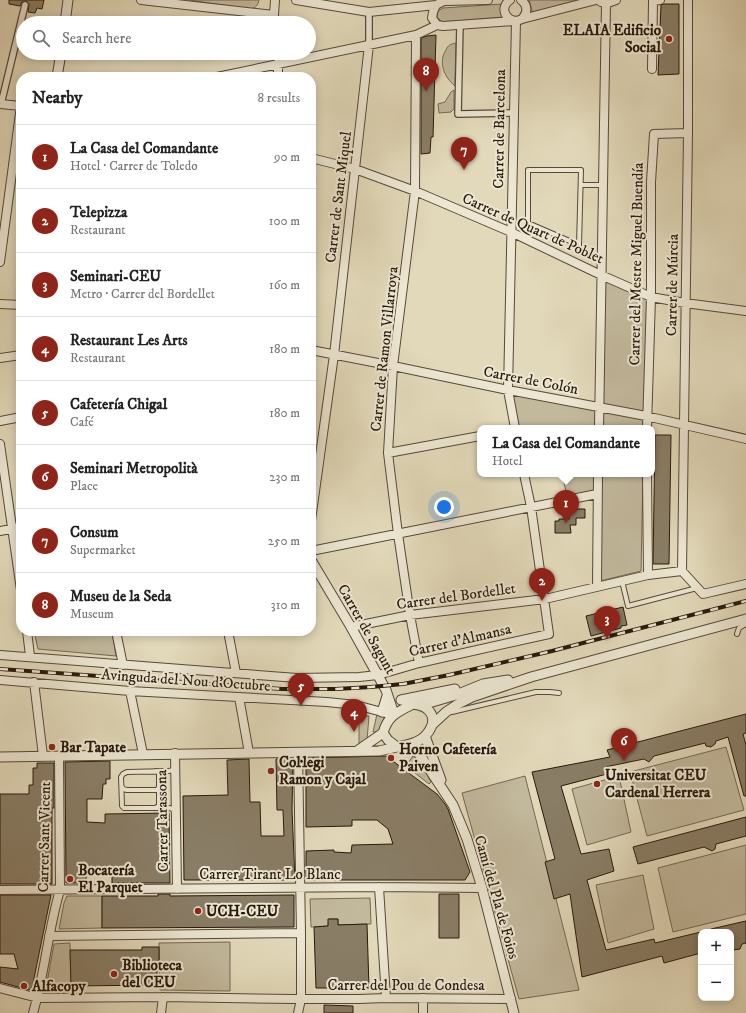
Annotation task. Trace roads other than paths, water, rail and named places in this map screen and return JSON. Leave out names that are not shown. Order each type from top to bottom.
[{"type":"street","points":[[66,16],[68,0]]},
{"type":"street","points":[[136,0],[254,16]]},
{"type":"street","points":[[275,0],[275,16]]},
{"type":"street","points":[[296,0],[369,12],[441,2],[488,0]]},
{"type":"street","points":[[510,0],[504,7],[504,13],[508,19],[517,20]]},
{"type":"street","name":"Carrer de Barcelona","points":[[514,425],[508,390],[517,20],[526,12],[525,5],[521,0]]},
{"type":"street","points":[[316,56],[416,35],[437,25],[460,25],[517,20],[596,0],[606,3],[616,0]]},
{"type":"street","name":"Carrer de Múrcia","points":[[682,571],[685,425],[688,0]]},
{"type":"street","points":[[652,69],[656,1]]},
{"type":"street","points":[[437,25],[432,18],[432,12],[441,2]]},
{"type":"street","points":[[599,425],[606,3]]},
{"type":"street","points":[[22,16],[25,5]]},
{"type":"street","points":[[369,12],[369,45]]},
{"type":"street","points":[[460,25],[458,114],[514,113]]},
{"type":"street","name":"Carrer de Ramon Villarroya","points":[[416,35],[415,191],[393,366],[388,453],[398,534],[419,663]]},
{"type":"street","points":[[16,41],[0,104],[16,106]]},
{"type":"street","name":"Carrer de Sant Miquel","points":[[316,470],[334,355],[369,45]]},
{"type":"street","points":[[59,72],[60,60]]},
{"type":"street","points":[[278,60],[278,72]]},
{"type":"street","points":[[240,72],[297,60]]},
{"type":"street","name":"Carrer del Mestre Miguel Buendía","points":[[647,425],[651,297],[651,182],[654,134],[688,132]]},
{"type":"street","points":[[0,262],[16,143]]},
{"type":"street","name":"Carrer de Quart de Poblet","points":[[316,159],[355,169],[415,191],[511,232],[651,297],[746,311]]},
{"type":"street","points":[[0,304],[16,305]]},
{"type":"street","name":"Carrer de Colón","points":[[316,351],[646,416],[746,439]]},
{"type":"street","points":[[0,358],[16,356]]},
{"type":"street","points":[[0,421],[16,418]]},
{"type":"street","points":[[388,453],[477,437]]},
{"type":"street","points":[[0,444],[16,556]]},
{"type":"street","points":[[525,477],[531,507],[545,599]]},
{"type":"street","points":[[597,587],[598,477]]},
{"type":"street","points":[[647,477],[648,575]]},
{"type":"street","points":[[316,550],[597,494]]},
{"type":"street","points":[[0,531],[16,528]]},
{"type":"street","name":"Carrer de Sagunt","points":[[316,568],[352,627],[378,674],[387,692],[394,714]]},
{"type":"street","points":[[682,571],[703,594],[746,584]]},
{"type":"street","name":"Carrer del Bordellet","points":[[352,627],[410,615],[545,599],[648,575],[682,571]]},
{"type":"street","name":"Carrer d'Almansa","points":[[378,674],[419,663],[549,634],[545,599]]},
{"type":"street","points":[[0,757],[175,753],[379,751],[411,745],[425,736],[432,725],[446,712],[472,697],[531,677],[746,619]]},
{"type":"street","points":[[28,636],[30,656]]},
{"type":"street","points":[[117,636],[123,665]]},
{"type":"street","points":[[229,636],[236,673]]},
{"type":"street","name":"Avinguda del Nou d'Octubre","points":[[0,655],[30,656],[123,665],[297,678],[359,677],[378,674]]},
{"type":"street","points":[[401,700],[483,684],[531,677]]},
{"type":"street","name":"Avinguda del Nou d'Octubre","points":[[0,680],[130,691],[356,705],[394,714]]},
{"type":"street","points":[[34,682],[43,756]]},
{"type":"street","points":[[397,747],[388,740],[384,734],[386,724],[394,714],[418,704],[456,695],[483,684]]},
{"type":"street","points":[[130,691],[143,754]]},
{"type":"street","points":[[382,712],[387,692],[401,700],[418,704],[429,710],[432,717],[432,725]]},
{"type":"street","points":[[239,697],[249,753]]},
{"type":"street","points":[[357,751],[384,734]]},
{"type":"street","name":"Camí del Pla de Foios","points":[[425,736],[445,791]]},
{"type":"street","name":"Camí del Pla de Foios","points":[[411,745],[420,755],[445,791],[453,805],[467,839],[482,888],[514,1013]]},
{"type":"street","points":[[298,752],[302,933],[301,999],[298,1013]]},
{"type":"street","name":"Carrer Tarassona","points":[[175,753],[176,889]]},
{"type":"street","name":"Carrer Sant Vicent","points":[[33,1013],[38,998],[55,906],[60,890],[59,756]]},
{"type":"street","points":[[379,887],[386,998]]},
{"type":"street","name":"Carrer Tirant Lo Blanc","points":[[0,890],[379,887],[482,888]]},
{"type":"street","points":[[49,936],[302,933]]},
{"type":"street","name":"Carrer del Pou de Condesa","points":[[0,988],[38,998],[423,998],[511,1000]]},
{"type":"street","points":[[161,1013],[164,997]]},
{"type":"street","points":[[423,998],[423,1013]]},
{"type":"lane","points":[[528,170],[581,170],[581,185],[579,245],[528,223],[528,170]]},
{"type":"lane","points":[[581,185],[602,185]]},
{"type":"lane","points":[[622,581],[628,606],[697,588]]},
{"type":"lane","points":[[737,634],[739,628],[746,624]]},
{"type":"lane","points":[[446,712],[536,692],[559,693]]},
{"type":"lane","points":[[175,767],[171,771],[124,773],[121,777],[121,785],[122,806],[124,808],[169,808],[173,809],[176,814]]},
{"type":"lane","points":[[155,808],[159,806],[160,787],[159,772],[156,771]]},
{"type":"lane","points":[[121,785],[123,789],[127,790],[157,790],[160,787]]},
{"type":"railway","points":[[0,669],[282,689],[336,689],[371,687],[403,684],[449,675],[552,651],[746,601]]},
{"type":"place","name":"ELAIA Edificio Social","points":[[669,39]]},
{"type":"place","name":"Museu de la Seda","points":[[426,91]]},
{"type":"place","name":"Consum","points":[[464,170]]},
{"type":"place","name":"La Casa del Comandante","points":[[566,523]]},
{"type":"place","name":"Telepizza","points":[[542,601]]},
{"type":"place","name":"Seminari-CEU","points":[[607,639]]},
{"type":"place","name":"Cafetería Chigal","points":[[301,706]]},
{"type":"place","name":"Restaurant Les Arts","points":[[354,732]]},
{"type":"place","name":"Bar Tapate","points":[[52,747]]},
{"type":"place","name":"Horno Cafetería Paiven","points":[[391,758]]},
{"type":"place","name":"Seminari Metropolità","points":[[624,761]]},
{"type":"place","name":"Col·legi Ramon y Cajal","points":[[271,771]]},
{"type":"place","name":"Universitat CEU Cardenal Herrera","points":[[597,784]]},
{"type":"place","name":"Bocatería El Parquet","points":[[70,879]]},
{"type":"place","name":"UCH-CEU","points":[[198,911]]},
{"type":"place","name":"Biblioteca del CEU","points":[[114,974]]},
{"type":"place","name":"Alfacopy","points":[[24,986]]}]
